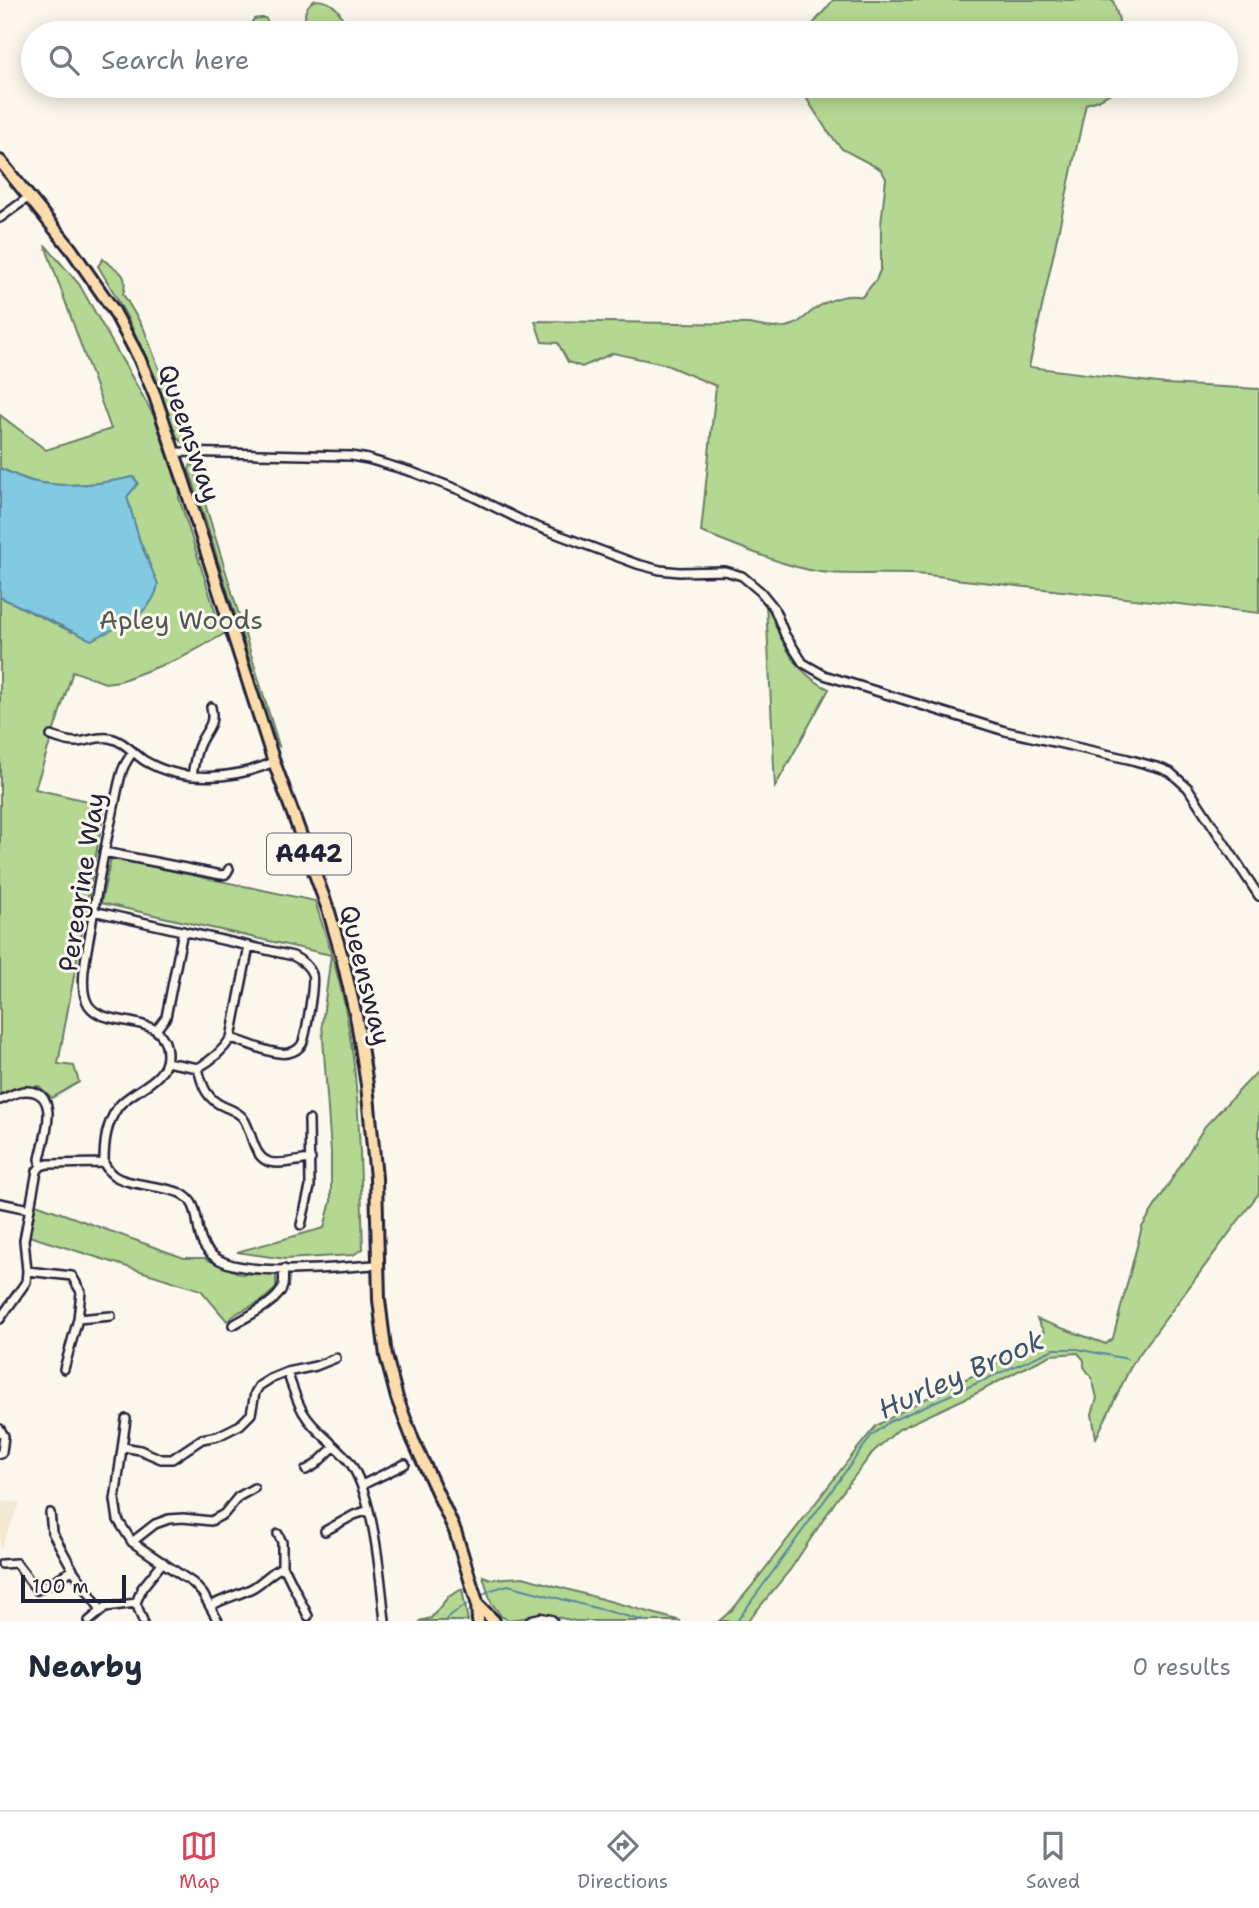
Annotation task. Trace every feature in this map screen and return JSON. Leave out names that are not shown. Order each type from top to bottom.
[{"type":"main road","name":"Queensway","points":[[0,161],[71,250],[114,311],[139,358],[174,452],[274,762],[329,912],[356,1021],[373,1135],[379,1300],[386,1356],[397,1398],[413,1440],[455,1531],[476,1600]]},
{"type":"main road","name":"A442","points":[[476,1600],[478,1621]]},
{"type":"main road","name":"A442","points":[[476,1600],[494,1621]]},
{"type":"street","points":[[0,218],[29,197]]},
{"type":"street","points":[[174,452],[351,456],[368,459],[462,491],[527,523],[637,564],[660,570],[724,571],[742,576],[761,592],[774,608],[785,635],[803,663],[824,675],[1005,731],[1170,772],[1188,788],[1259,896]]},
{"type":"street","points":[[192,776],[200,742],[212,723],[211,707]]},
{"type":"street","points":[[51,736],[76,742],[109,737],[158,768],[192,776],[235,774],[274,762]]},
{"type":"street","name":"Peregrine Way","points":[[132,752],[120,778],[93,911],[85,969],[86,1001],[99,1015],[139,1023],[156,1030]]},
{"type":"street","points":[[104,852],[221,875],[226,874],[229,869]]},
{"type":"street","points":[[93,911],[293,956],[301,961],[312,973],[314,984],[304,1038],[299,1048],[285,1054],[231,1038]]},
{"type":"street","points":[[183,931],[166,1017],[156,1030],[166,1044],[166,1062],[157,1077],[119,1106],[110,1120],[103,1163],[114,1177],[184,1194],[194,1205],[198,1231],[205,1248],[220,1260],[232,1265],[323,1269],[377,1265]]},
{"type":"street","points":[[166,1062],[198,1068],[218,1055],[231,1038],[249,946]]},
{"type":"street","points":[[198,1068],[205,1093],[221,1106],[240,1115],[250,1129],[260,1156],[274,1163],[311,1159]]},
{"type":"street","points":[[0,1100],[19,1091],[28,1091],[36,1093],[46,1102],[49,1112],[41,1166]]},
{"type":"street","points":[[301,1225],[310,1187],[309,1120]]},
{"type":"street","points":[[0,1319],[26,1282],[24,1240],[37,1171],[48,1164],[103,1163]]},
{"type":"street","points":[[0,1203],[29,1209]]},
{"type":"street","points":[[233,1325],[277,1296],[282,1287],[284,1269]]},
{"type":"street","points":[[27,1271],[72,1276],[81,1292],[78,1319],[64,1368]]},
{"type":"street","points":[[0,1301],[9,1306]]},
{"type":"street","points":[[78,1319],[111,1316]]},
{"type":"street","points":[[123,1447],[161,1459],[172,1459],[202,1439],[218,1436],[240,1425],[251,1414],[259,1386],[270,1379],[287,1372],[316,1366],[336,1357]]},
{"type":"street","points":[[287,1372],[303,1412],[349,1462],[362,1485],[369,1510],[385,1621]]},
{"type":"street","points":[[125,1419],[115,1500],[118,1520],[132,1542],[193,1583],[211,1606],[218,1621]]},
{"type":"street","points":[[0,1429],[4,1436],[0,1454]]},
{"type":"street","points":[[306,1470],[334,1447]]},
{"type":"street","points":[[362,1485],[405,1464]]},
{"type":"street","points":[[132,1542],[155,1524],[169,1519],[211,1521],[224,1514],[238,1497],[254,1488]]},
{"type":"street","points":[[325,1531],[369,1510]]},
{"type":"street","points":[[50,1513],[52,1532],[73,1570],[101,1610]]},
{"type":"street","points":[[278,1534],[282,1542],[282,1567],[308,1616]]},
{"type":"street","points":[[143,1621],[136,1603],[142,1588],[163,1562]]},
{"type":"street","points":[[2,1564],[16,1563],[37,1590],[73,1570]]},
{"type":"street","points":[[211,1606],[253,1588],[282,1567]]},
{"type":"street","points":[[89,1621],[106,1607],[136,1603]]},
{"type":"street","points":[[532,1621],[551,1621]]},
{"type":"shaded area","points":[[0,1501],[20,1503],[0,1550]]},
{"type":"green space","points":[[315,0],[328,3],[337,10],[343,21],[306,21],[310,3]]},
{"type":"green space","points":[[833,0],[1113,0],[1119,20],[1119,21],[816,21]]},
{"type":"green space","points":[[265,18],[267,21],[253,21]]},
{"type":"green space","points":[[807,98],[1102,98],[1086,104],[1029,367],[1166,384],[1259,389],[1259,613],[940,576],[814,571],[781,562],[701,532],[716,386],[664,364],[613,353],[582,367],[568,362],[558,343],[542,342],[535,321],[788,327],[832,300],[850,296],[862,297],[876,280],[881,268],[881,225],[886,178],[880,169],[842,149]]},
{"type":"green space","name":"Apley Woods","points":[[45,245],[79,284],[154,416],[224,634],[181,658],[120,681],[105,683],[73,671],[35,789],[105,805],[58,1064],[74,1066],[79,1082],[52,1098],[39,1086],[15,1088],[0,1094],[0,597],[72,632],[148,559],[140,542],[127,497],[138,483],[134,477],[60,485],[31,481],[0,468],[0,415],[46,450],[111,429]]},
{"type":"green space","points":[[103,259],[120,272],[125,280],[123,294],[144,329],[187,443],[177,437],[144,351],[98,266]]},
{"type":"green space","points":[[192,461],[279,746],[276,744],[189,470]]},
{"type":"green space","points":[[766,603],[792,657],[808,676],[829,689],[775,787]]},
{"type":"green space","points":[[111,858],[315,901],[339,981],[353,1056],[363,1249],[353,1255],[285,1259],[237,1252],[324,1228],[331,1201],[331,1152],[322,1024],[331,955],[101,903]]},
{"type":"green space","points":[[1259,1070],[1259,1193],[1132,1364],[1096,1438],[1092,1414],[1097,1398],[1092,1378],[1084,1367],[1084,1360],[1078,1353],[1051,1355],[899,1429],[873,1452],[835,1502],[790,1570],[748,1621],[719,1621],[751,1587],[876,1426],[1027,1349],[1044,1332],[1037,1319],[1106,1344],[1113,1338],[1142,1227],[1205,1126]]},
{"type":"green space","points":[[36,1204],[184,1258],[204,1258],[241,1274],[276,1274],[276,1288],[262,1301],[227,1321],[201,1290],[29,1236]]},
{"type":"green space","points":[[483,1576],[491,1579],[523,1577],[681,1621],[575,1621],[547,1615],[508,1620],[501,1616],[491,1602]]},
{"type":"green space","points":[[462,1589],[468,1621],[419,1621],[431,1618],[448,1597]]},
{"type":"water","points":[[0,468],[31,481],[60,485],[133,477],[138,483],[127,497],[140,542],[158,584],[149,604],[132,619],[91,640],[0,597]]},
{"type":"waterway","name":"Hurley Brook","points":[[737,1621],[872,1435],[889,1422],[1054,1349],[1077,1349],[1127,1359]]},
{"type":"waterway","name":"Hurley Brook","points":[[481,1596],[508,1585],[645,1621]]},
{"type":"waterway","name":"Hurley Brook","points":[[445,1621],[466,1605]]}]
